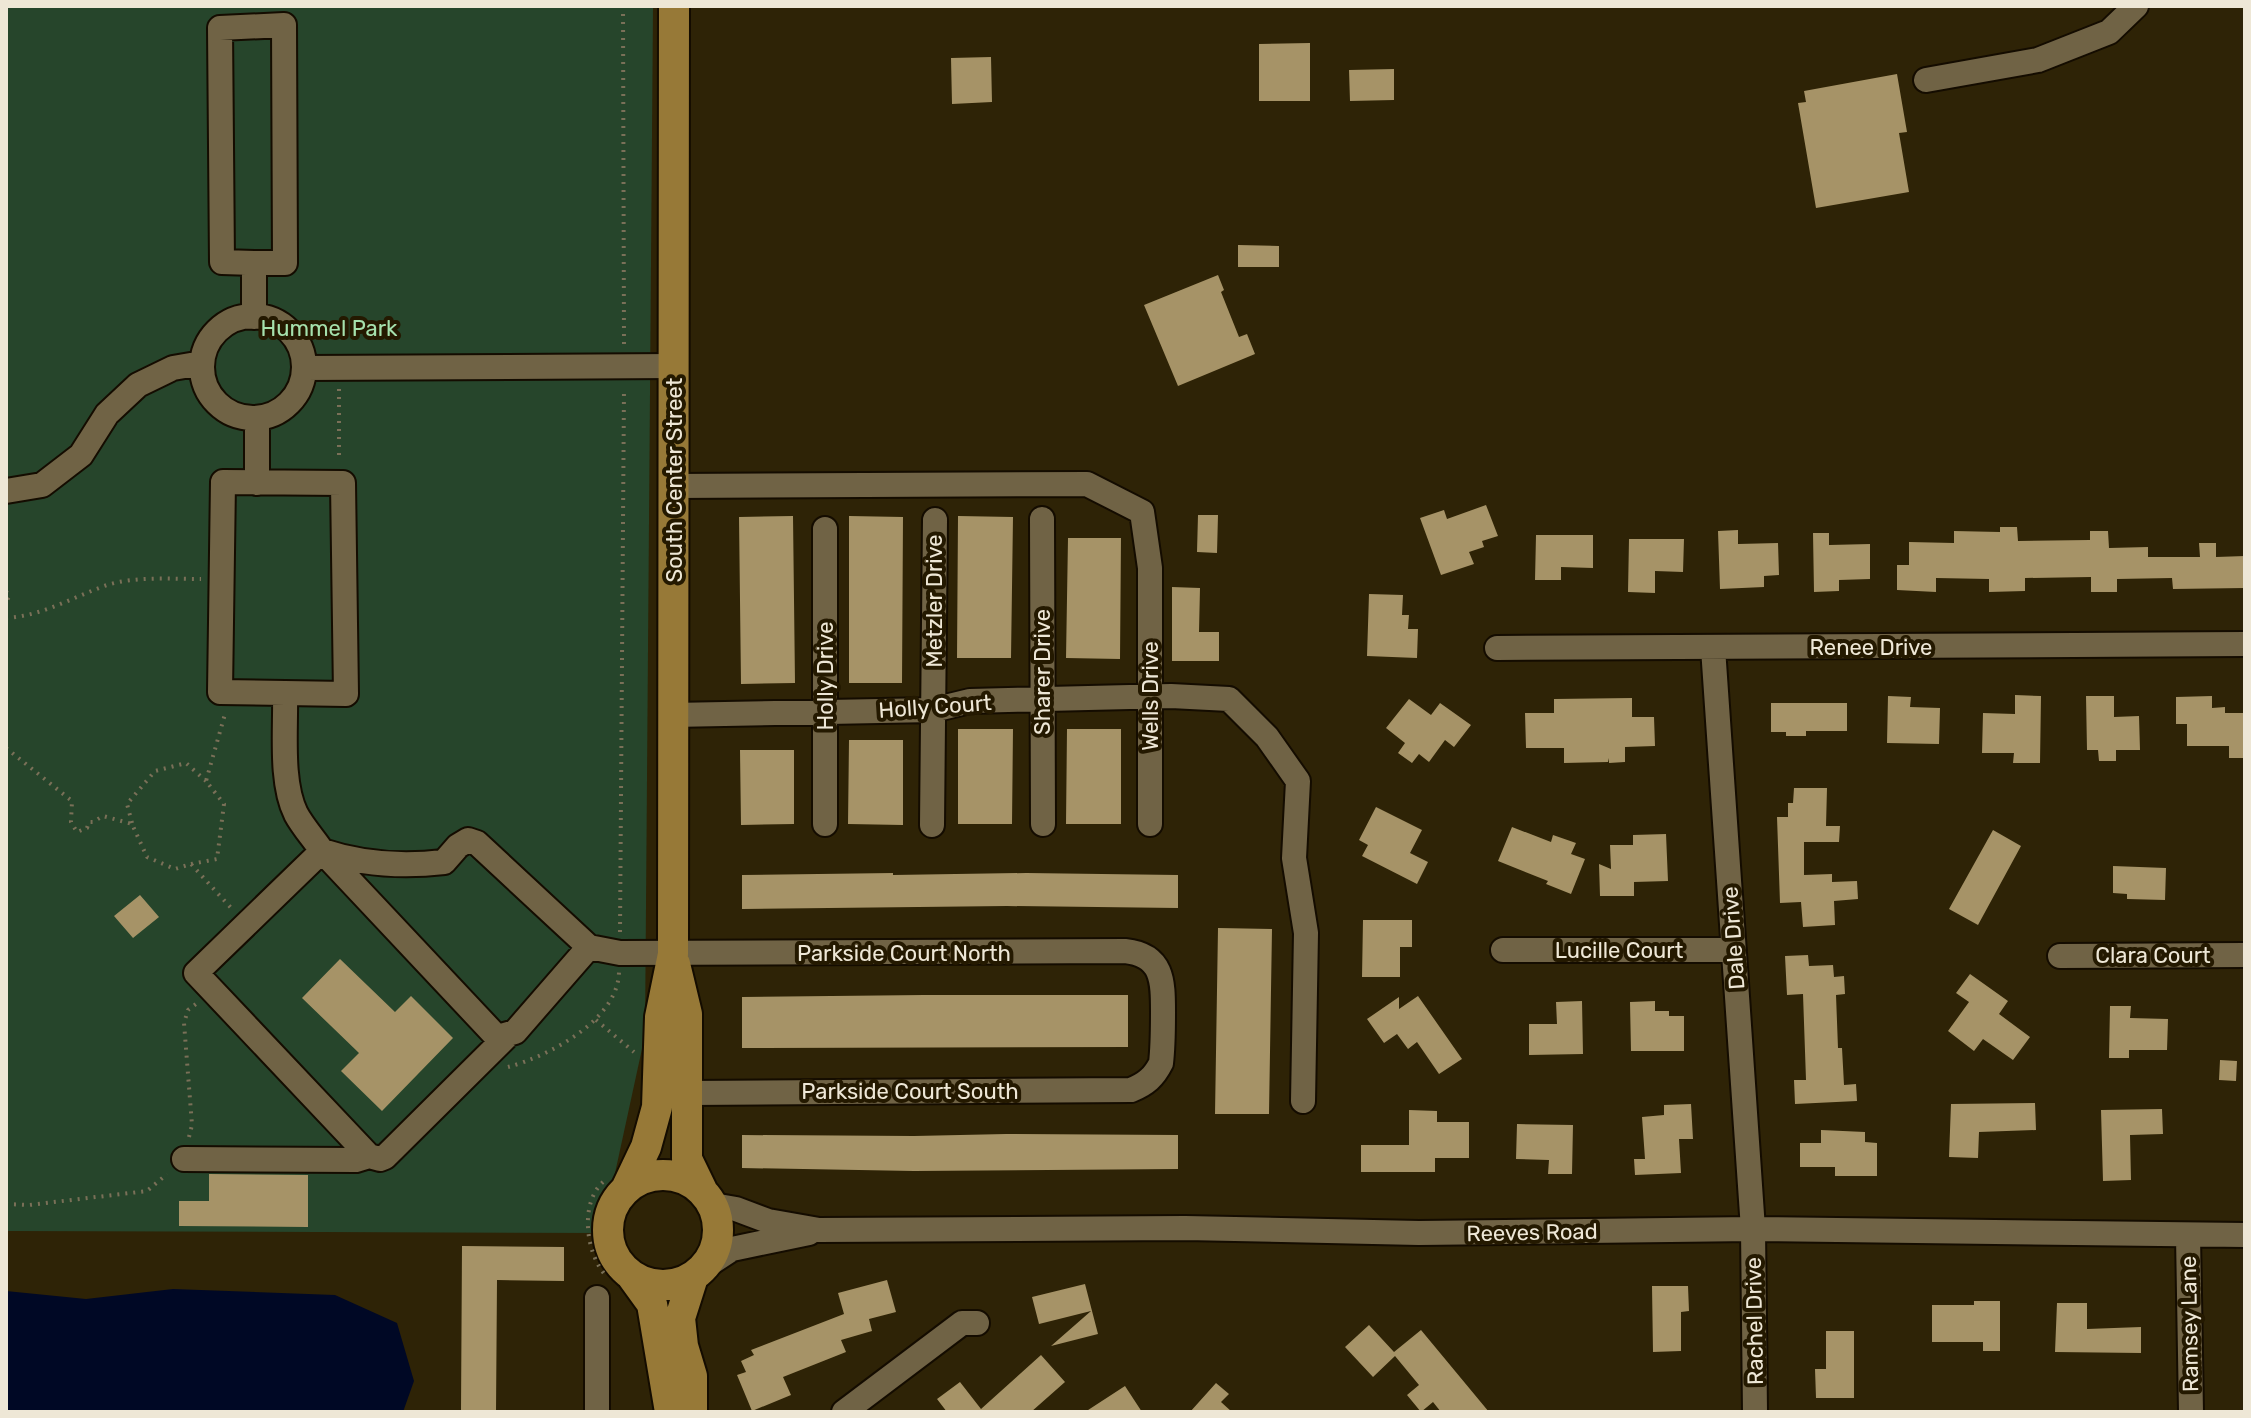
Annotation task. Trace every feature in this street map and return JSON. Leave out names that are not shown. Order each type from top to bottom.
[{"type":"main road","name":"South Center Street","points":[[626,1189],[646,1147],[657,1107],[660,1017],[673,954],[674,6]]},
{"type":"main road","name":"South Center Street","points":[[673,954],[687,1014],[687,1159],[708,1197]]},
{"type":"main road","points":[[670,1412],[652,1304],[619,1263],[611,1249],[608,1233],[612,1209],[626,1189],[639,1180],[656,1175],[672,1175],[688,1180],[708,1197],[718,1220],[719,1236],[715,1252],[700,1271],[680,1318],[683,1346],[692,1376],[692,1412]]},
{"type":"main road","points":[[631,1275],[662,1285],[678,1283],[700,1271]]},
{"type":"street","points":[[1926,80],[2038,60],[2109,32],[2136,6]]},
{"type":"street","points":[[284,25],[285,263],[254,263],[222,262],[220,28],[284,25]]},
{"type":"street","points":[[254,263],[254,317]]},
{"type":"street","points":[[254,317],[264,317],[280,324],[293,336],[302,351],[304,368],[301,384],[293,398],[281,410],[257,418],[234,414],[220,406],[203,379],[202,363],[206,346],[216,331],[230,321],[254,317]]},
{"type":"street","points":[[6,491],[42,485],[81,455],[107,414],[138,385],[173,368],[202,363]]},
{"type":"street","points":[[304,368],[674,366]]},
{"type":"street","points":[[257,418],[257,483]]},
{"type":"street","points":[[223,482],[339,483],[343,483],[346,694],[220,692],[223,482]]},
{"type":"street","name":"Wells Drive","points":[[674,486],[1087,484],[1142,512],[1150,568],[1150,824]]},
{"type":"street","name":"Sharer Drive","points":[[1042,519],[1043,824]]},
{"type":"street","name":"Metzler Drive","points":[[932,825],[935,520]]},
{"type":"street","name":"Holly Drive","points":[[825,529],[825,824]]},
{"type":"street","name":"Renee Drive","points":[[1497,648],[2245,644]]},
{"type":"street","name":"Dale Drive","points":[[1713,648],[1753,1229]]},
{"type":"street","points":[[285,693],[286,774],[297,815],[322,851],[494,1034],[508,1035]]},
{"type":"street","name":"Holly Court","points":[[672,715],[933,710],[970,701],[1150,697],[1229,699],[1267,737],[1298,781],[1294,858],[1306,933],[1303,1101]]},
{"type":"street","points":[[184,1159],[356,1160],[377,1156],[508,1035],[515,1032],[589,947],[477,843],[468,840],[444,862],[409,865],[343,858],[322,851]]},
{"type":"street","points":[[322,851],[196,973],[377,1156]]},
{"type":"street","name":"Parkside Court North","points":[[589,947],[620,953],[673,954],[1135,952],[1149,959],[1158,969],[1163,982],[1163,1053],[1155,1075],[1131,1090]]},
{"type":"street","name":"Lucille Court","points":[[1503,950],[1734,950]]},
{"type":"street","name":"Clara Court","points":[[2060,956],[2245,955]]},
{"type":"street","name":"Parkside Court South","points":[[689,1093],[1131,1090]]},
{"type":"street","name":"Reeves Road","points":[[708,1197],[768,1221],[819,1230],[1185,1228],[1419,1233],[1753,1229],[2245,1235]]},
{"type":"street","name":"Rachel Drive","points":[[1753,1229],[1755,1412]]},
{"type":"street","name":"Reeves Road","points":[[700,1271],[732,1249],[819,1230]]},
{"type":"street","name":"Ramsey Lane","points":[[2188,1236],[2191,1412]]},
{"type":"street","points":[[597,1298],[597,1412]]},
{"type":"street","points":[[844,1412],[962,1323],[977,1323]]},
{"type":"path","points":[[619,982],[624,366],[623,6]]},
{"type":"path","points":[[339,382],[339,483]]},
{"type":"path","points":[[6,618],[25,617],[111,584],[151,579],[222,579]]},
{"type":"path","points":[[6,592],[10,595],[6,602]]},
{"type":"path","points":[[206,781],[231,692]]},
{"type":"path","points":[[6,748],[72,801],[71,822],[77,832],[103,816],[132,824]]},
{"type":"path","points":[[186,763],[206,781],[224,804],[217,859],[175,869],[147,857],[127,804],[155,771],[186,763]]},
{"type":"path","points":[[191,864],[246,925]]},
{"type":"green space","name":"Hummel Park","points":[[6,6],[653,6],[645,1035],[602,1233],[6,1231]]},
{"type":"water","points":[[173,1289],[335,1295],[397,1323],[414,1381],[403,1412],[6,1412],[6,1291],[86,1299]]},
{"type":"building","points":[[1310,43],[1310,101],[1259,101],[1259,44]]},
{"type":"building","points":[[991,57],[992,102],[952,104],[951,58]]},
{"type":"building","points":[[1394,69],[1394,100],[1350,101],[1349,70]]},
{"type":"building","points":[[1897,74],[1907,132],[1899,133],[1909,192],[1816,208],[1798,103],[1806,102],[1804,91]]},
{"type":"building","points":[[1238,245],[1279,246],[1279,267],[1238,267]]},
{"type":"building","points":[[1218,275],[1224,290],[1221,292],[1239,337],[1247,334],[1255,354],[1178,386],[1144,305]]},
{"type":"building","points":[[1486,505],[1498,536],[1482,541],[1484,547],[1469,552],[1474,564],[1441,575],[1420,518],[1444,510],[1447,519]]},
{"type":"building","points":[[1198,515],[1218,515],[1217,553],[1197,552]]},
{"type":"building","points":[[793,516],[795,683],[741,684],[739,517]]},
{"type":"building","points":[[849,516],[903,517],[902,683],[849,683]]},
{"type":"building","points":[[958,516],[1013,517],[1011,658],[957,658]]},
{"type":"building","points":[[2000,527],[2017,527],[2018,541],[2090,540],[2090,531],[2108,531],[2109,548],[2148,547],[2148,557],[2200,557],[2199,543],[2216,543],[2216,557],[2245,556],[2245,588],[2173,589],[2172,578],[2117,579],[2117,592],[2091,592],[2091,577],[2025,578],[2025,591],[1989,592],[1989,579],[1936,578],[1936,592],[1897,590],[1897,565],[1909,565],[1909,542],[1954,543],[1954,531],[2000,532]]},
{"type":"building","points":[[1738,530],[1738,544],[1778,543],[1779,575],[1764,576],[1764,587],[1720,589],[1718,531]]},
{"type":"building","points":[[1813,533],[1829,533],[1829,545],[1870,544],[1870,579],[1839,580],[1839,591],[1814,592]]},
{"type":"building","points":[[1536,535],[1593,535],[1593,568],[1561,567],[1561,580],[1535,580]]},
{"type":"building","points":[[1068,538],[1121,538],[1120,659],[1066,658]]},
{"type":"building","points":[[1629,539],[1684,539],[1683,572],[1655,571],[1655,593],[1628,592]]},
{"type":"building","points":[[1172,587],[1200,588],[1199,632],[1219,632],[1219,661],[1172,661]]},
{"type":"building","points":[[1369,594],[1403,595],[1402,615],[1409,615],[1408,629],[1418,629],[1417,658],[1367,656]]},
{"type":"building","points":[[2015,695],[2041,696],[2040,763],[2013,763],[2014,753],[1982,753],[1983,713],[2015,714]]},
{"type":"building","points":[[1888,696],[1911,697],[1910,707],[1940,708],[1939,744],[1887,743]]},
{"type":"building","points":[[2086,696],[2114,696],[2114,717],[2139,716],[2140,750],[2116,750],[2116,761],[2099,761],[2098,750],[2087,750]]},
{"type":"building","points":[[2212,696],[2212,708],[2225,707],[2225,713],[2245,713],[2245,758],[2229,758],[2229,746],[2187,746],[2187,724],[2176,724],[2176,697]]},
{"type":"building","points":[[1632,698],[1632,717],[1654,717],[1655,746],[1625,747],[1625,762],[1609,763],[1609,758],[1608,762],[1564,763],[1564,748],[1526,748],[1525,713],[1554,713],[1554,699]]},
{"type":"building","points":[[1409,699],[1431,715],[1440,703],[1471,725],[1454,747],[1445,740],[1429,762],[1419,754],[1412,763],[1398,753],[1405,743],[1386,728]]},
{"type":"building","points":[[1771,703],[1847,703],[1847,731],[1806,731],[1806,736],[1771,732]]},
{"type":"building","points":[[958,729],[1013,729],[1012,824],[958,824]]},
{"type":"building","points":[[1067,729],[1121,729],[1121,824],[1066,824]]},
{"type":"building","points":[[849,740],[903,740],[903,825],[848,824]]},
{"type":"building","points":[[740,750],[794,750],[794,824],[741,825]]},
{"type":"building","points":[[1794,788],[1827,788],[1826,826],[1840,826],[1839,842],[1804,842],[1804,875],[1832,874],[1832,882],[1857,881],[1858,899],[1834,901],[1835,925],[1803,927],[1801,902],[1780,903],[1777,817],[1788,817],[1788,803],[1793,803]]},
{"type":"building","points":[[1376,807],[1422,830],[1410,853],[1428,862],[1417,884],[1362,856],[1368,845],[1359,840]]},
{"type":"building","points":[[1512,827],[1551,842],[1553,835],[1576,843],[1571,854],[1585,859],[1571,894],[1498,861]]},
{"type":"building","points":[[1993,830],[2021,846],[1978,925],[1949,909]]},
{"type":"building","points":[[1666,834],[1668,881],[1634,882],[1634,896],[1600,896],[1599,864],[1611,869],[1610,845],[1633,845],[1633,835]]},
{"type":"building","points":[[2113,866],[2166,868],[2165,900],[2127,899],[2127,894],[2113,893]]},
{"type":"building","points":[[742,875],[1178,875],[1178,908],[742,909]]},
{"type":"building","points":[[140,895],[159,917],[133,938],[114,916]]},
{"type":"building","points":[[1363,920],[1412,920],[1412,947],[1400,947],[1400,977],[1362,977]]},
{"type":"building","points":[[1218,928],[1272,929],[1269,1114],[1215,1114]]},
{"type":"building","points":[[1808,955],[1809,966],[1833,965],[1834,977],[1844,976],[1845,994],[1836,995],[1838,1048],[1842,1048],[1844,1085],[1856,1084],[1857,1101],[1795,1104],[1794,1080],[1806,1080],[1803,994],[1787,995],[1785,956]]},
{"type":"building","points":[[340,959],[395,1012],[411,996],[453,1038],[382,1111],[341,1071],[359,1053],[302,998]]},
{"type":"building","points":[[1970,974],[2008,1001],[1999,1014],[2030,1037],[2013,1060],[1983,1039],[1974,1051],[1948,1031],[1969,1002],[1956,993]]},
{"type":"building","points":[[1128,995],[1128,1047],[742,1048],[742,997]]},
{"type":"building","points":[[1418,996],[1462,1059],[1439,1074],[1417,1042],[1408,1049],[1397,1034],[1384,1043],[1367,1019],[1399,997],[1399,1009]]},
{"type":"building","points":[[1582,1001],[1583,1054],[1529,1055],[1529,1024],[1557,1024],[1556,1002]]},
{"type":"building","points":[[1655,1001],[1655,1011],[1669,1011],[1669,1016],[1684,1016],[1684,1051],[1631,1051],[1630,1002]]},
{"type":"building","points":[[2110,1006],[2131,1006],[2130,1018],[2168,1019],[2167,1050],[2129,1050],[2129,1058],[2109,1058]]},
{"type":"building","points":[[2220,1060],[2237,1061],[2236,1081],[2219,1080]]},
{"type":"building","points":[[2035,1103],[2036,1130],[1979,1132],[1978,1158],[1949,1157],[1951,1104]]},
{"type":"building","points":[[1691,1104],[1693,1139],[1679,1139],[1681,1173],[1635,1175],[1634,1159],[1645,1159],[1642,1117],[1664,1115],[1664,1105]]},
{"type":"building","points":[[2162,1109],[2163,1134],[2130,1135],[2131,1180],[2103,1181],[2101,1110]]},
{"type":"building","points":[[1409,1110],[1437,1111],[1437,1122],[1469,1122],[1469,1158],[1435,1158],[1435,1172],[1361,1172],[1361,1145],[1409,1145]]},
{"type":"building","points":[[1517,1124],[1573,1125],[1572,1174],[1548,1174],[1549,1160],[1516,1159]]},
{"type":"building","points":[[1821,1130],[1865,1132],[1865,1142],[1877,1143],[1877,1176],[1835,1176],[1835,1167],[1800,1167],[1800,1143],[1821,1143]]},
{"type":"building","points":[[742,1135],[1178,1135],[1178,1169],[914,1171],[742,1168]]},
{"type":"building","points":[[209,1174],[308,1175],[308,1227],[179,1226],[179,1201],[209,1201]]},
{"type":"building","points":[[462,1246],[564,1247],[564,1281],[497,1280],[496,1412],[461,1412]]},
{"type":"building","points":[[887,1280],[896,1312],[869,1319],[872,1331],[841,1340],[846,1352],[783,1377],[791,1395],[752,1411],[737,1375],[746,1372],[741,1361],[754,1355],[751,1350],[844,1314],[838,1293]]},
{"type":"building","points":[[1085,1284],[1098,1334],[1051,1346],[1091,1311],[1039,1324],[1032,1297]]},
{"type":"building","points":[[1652,1286],[1688,1286],[1689,1311],[1681,1312],[1681,1351],[1653,1352]]},
{"type":"building","points":[[1974,1301],[2000,1301],[2000,1351],[1983,1351],[1983,1342],[1932,1342],[1932,1305],[1974,1305]]},
{"type":"building","points":[[2057,1303],[2087,1303],[2087,1329],[2141,1327],[2141,1353],[2055,1352]]},
{"type":"building","points":[[1369,1325],[1394,1352],[1421,1330],[1489,1412],[1441,1412],[1433,1402],[1421,1412],[1407,1395],[1419,1385],[1395,1356],[1373,1377],[1345,1347]]},
{"type":"building","points":[[1826,1331],[1854,1331],[1854,1398],[1816,1398],[1815,1369],[1826,1369]]},
{"type":"building","points":[[1041,1355],[1065,1382],[1031,1412],[947,1412],[937,1399],[960,1382],[981,1409]]},
{"type":"building","points":[[1216,1383],[1229,1394],[1221,1402],[1232,1412],[1190,1412]]},
{"type":"building","points":[[1125,1386],[1142,1412],[1085,1412]]}]
